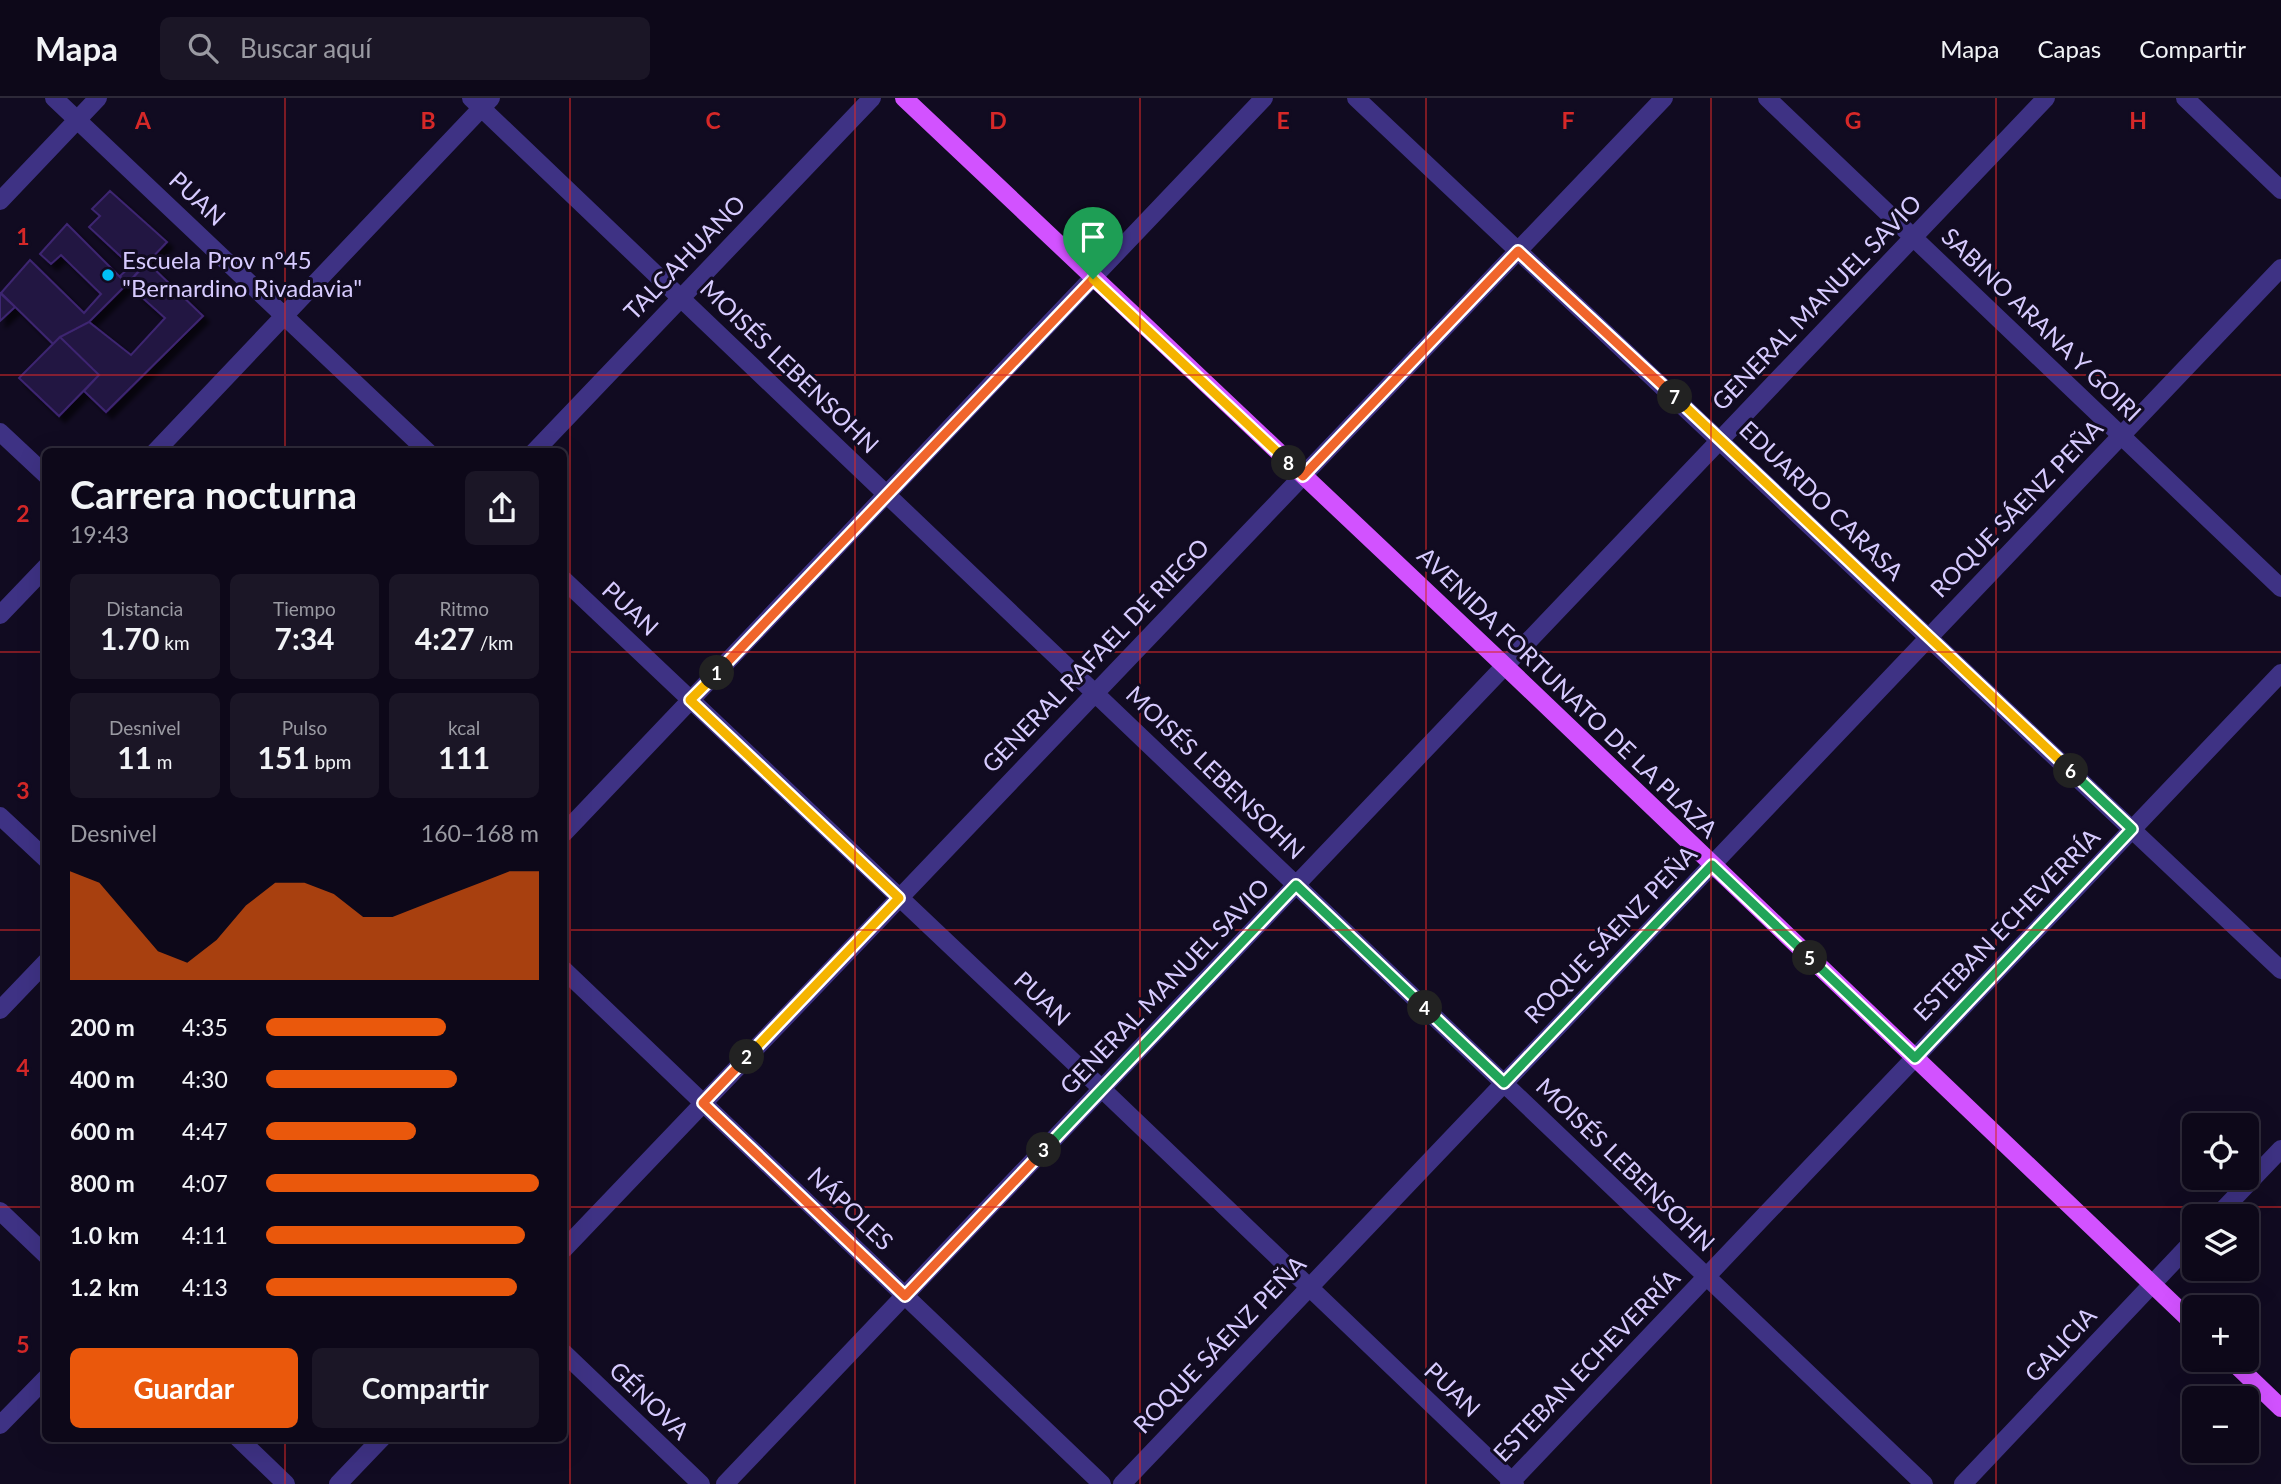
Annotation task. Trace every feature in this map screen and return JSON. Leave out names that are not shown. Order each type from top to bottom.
[{"type":"main road","name":"AVENIDA FORTUNATO DE LA PLAZA","points":[[904,98],[1505,666],[2182,1312]]},
{"type":"main road","points":[[2244,1372],[2281,1408]]},
{"type":"street","name":"PUAN","points":[[54,98],[424,448]]},
{"type":"street","points":[[0,201],[98,98]]},
{"type":"street","name":"TALCAHUANO","points":[[538,448],[872,98]]},
{"type":"street","points":[[567,830],[1264,98]]},
{"type":"street","name":"EDUARDO CARASA","points":[[1356,98],[1721,439],[2281,970]]},
{"type":"street","name":"GENERAL RAFAEL DE RIEGO","points":[[567,1246],[1664,98]]},
{"type":"street","name":"SABINO ARANA Y GOIRI","points":[[1767,98],[2281,588]]},
{"type":"street","name":"GENERAL MANUEL SAVIO","points":[[725,1484],[2046,98]]},
{"type":"street","points":[[2185,98],[2281,190]]},
{"type":"street","points":[[159,448],[481,101]]},
{"type":"street","name":"MOISÉS LEBENSOHN","points":[[481,101],[681,298],[1924,1484]]},
{"type":"street","name":"ROQUE SÁENZ PEÑA","points":[[1122,1484],[2281,268]]},
{"type":"street","points":[[0,432],[42,471]]},
{"type":"street","points":[[0,615],[42,571]]},
{"type":"street","name":"PUAN","points":[[567,583],[1102,1089],[1512,1483]]},
{"type":"street","name":"ESTEBAN ECHEVERRÍA","points":[[1512,1483],[2281,673]]},
{"type":"street","points":[[0,816],[42,855]]},
{"type":"street","points":[[0,1010],[42,966]]},
{"type":"street","name":"NÁPOLES","points":[[567,973],[1102,1484]]},
{"type":"street","points":[[2228,1204],[2281,1149]]},
{"type":"street","points":[[0,1212],[42,1251]]},
{"type":"street","name":"GALICIA","points":[[1963,1484],[2182,1253]]},
{"type":"street","name":"GÉNOVA","points":[[567,1356],[701,1484]]},
{"type":"street","points":[[0,1425],[42,1382]]},
{"type":"street","points":[[242,1442],[286,1484]]},
{"type":"street","points":[[338,1484],[378,1442]]},
{"type":"building","points":[[110,191],[167,242],[127,284],[120,276],[131,266],[89,227],[100,216],[92,209]]},
{"type":"building","points":[[67,224],[127,284],[89,322],[60,337],[53,344],[1,293],[30,260],[84,313],[101,294],[61,255],[51,264],[40,254]]},
{"type":"building","points":[[147,262],[203,316],[106,412],[84,391],[99,375],[60,337],[89,322],[131,355],[165,318],[127,284]]},
{"type":"building","points":[[0,293],[15,307],[0,321]]},
{"type":"building","points":[[60,337],[99,375],[59,416],[19,378]]},
{"type":"place","name":"Escuela Prov nº45 \"Bernardino Rivadavia\"","points":[[108,275]]},
{"type":"route","points":[[1518,251],[1721,439],[2132,829],[1915,1058],[1712,865],[1504,1083],[1296,885],[905,1296],[703,1103],[899,898],[690,700],[1093,279],[1303,476],[1518,251]]}]
